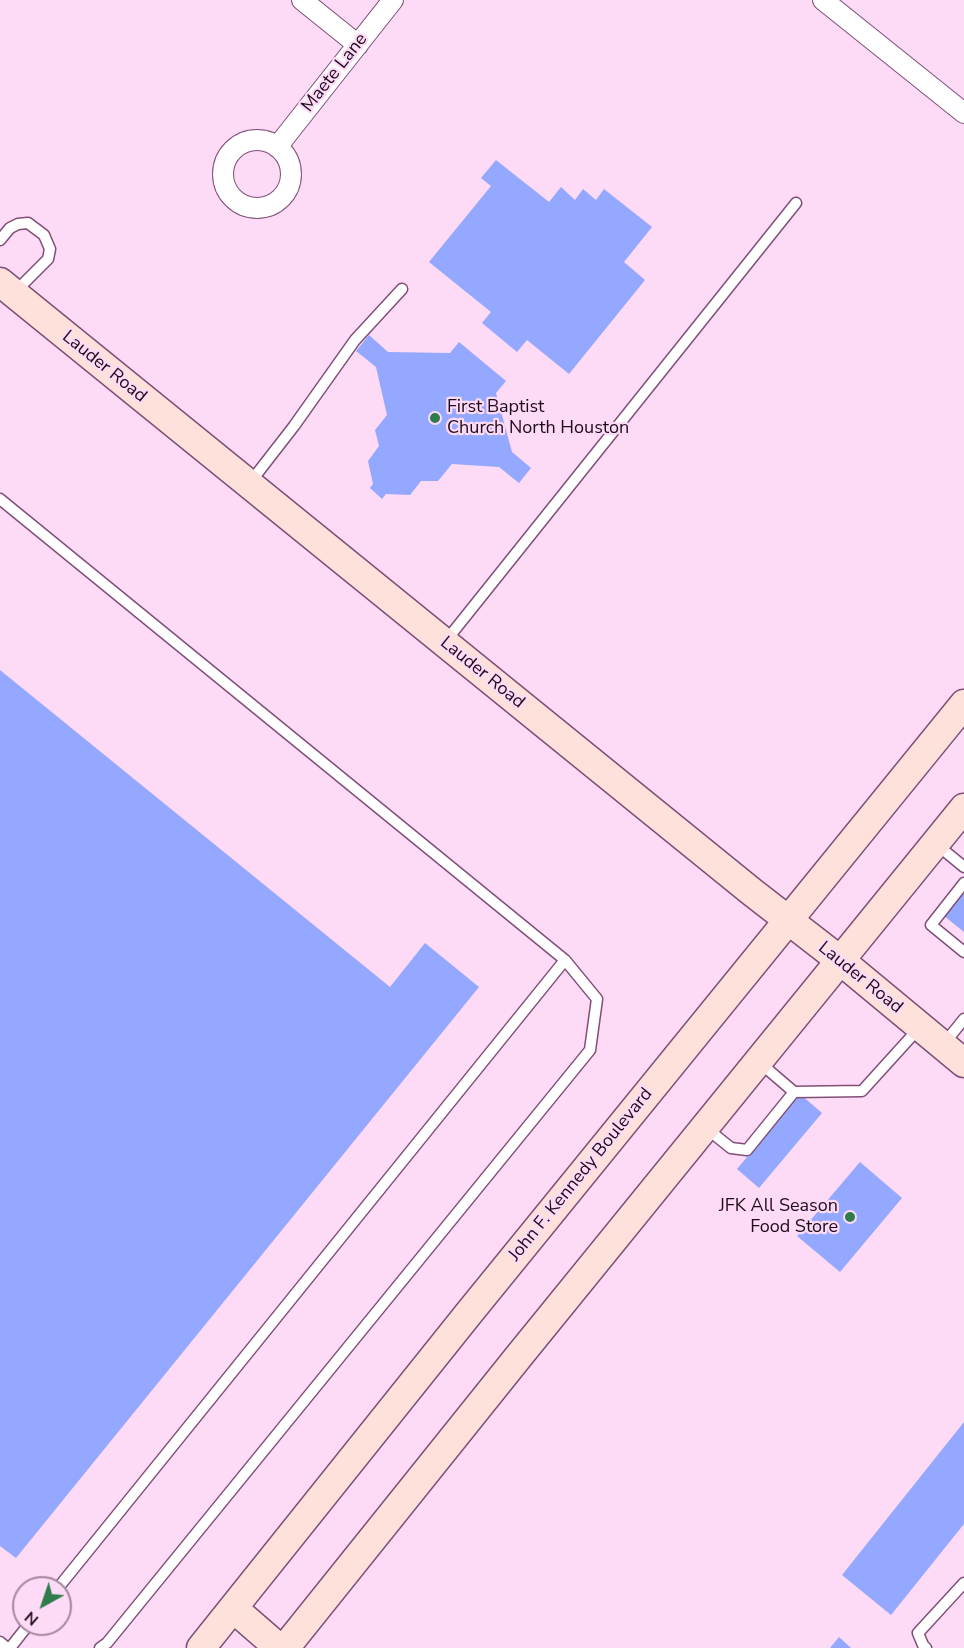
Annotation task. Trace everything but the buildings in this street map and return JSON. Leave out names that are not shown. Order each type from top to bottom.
[{"type":"main road","name":"Lauder Road","points":[[7,288],[841,961],[964,1063]]},
{"type":"main road","name":"John F. Kennedy Boulevard","points":[[201,1648],[964,704]]},
{"type":"main road","points":[[285,1648],[964,808]]},
{"type":"main road","points":[[233,1608],[279,1648]]},
{"type":"street","points":[[302,0],[358,45]]},
{"type":"street","name":"Maete Lane","points":[[277,147],[393,0]]},
{"type":"street","points":[[823,0],[964,113]]},
{"type":"lane","points":[[444,642],[795,203]]},
{"type":"lane","points":[[0,240],[10,228],[28,223],[44,235],[50,249],[48,259],[7,288]]},
{"type":"lane","points":[[249,484],[294,426],[355,340],[402,289]]},
{"type":"lane","points":[[0,500],[565,960],[597,999],[590,1050],[100,1648]]},
{"type":"lane","points":[[935,843],[964,867]]},
{"type":"lane","points":[[964,883],[931,925],[964,952]]},
{"type":"lane","points":[[68,1576],[565,960]]},
{"type":"lane","points":[[942,1046],[964,1019]]},
{"type":"lane","points":[[759,1062],[794,1092],[862,1091],[921,1027]]},
{"type":"lane","points":[[705,1128],[731,1148],[747,1150],[794,1092]]},
{"type":"lane","points":[[926,1648],[918,1633],[963,1587]]},
{"type":"lane","points":[[0,1642],[8,1648],[18,1636]]},
{"type":"place","name":"First Baptist Church North Houston","points":[[435,418]]},
{"type":"place","name":"JFK All Season Food Store","points":[[850,1217]]}]
